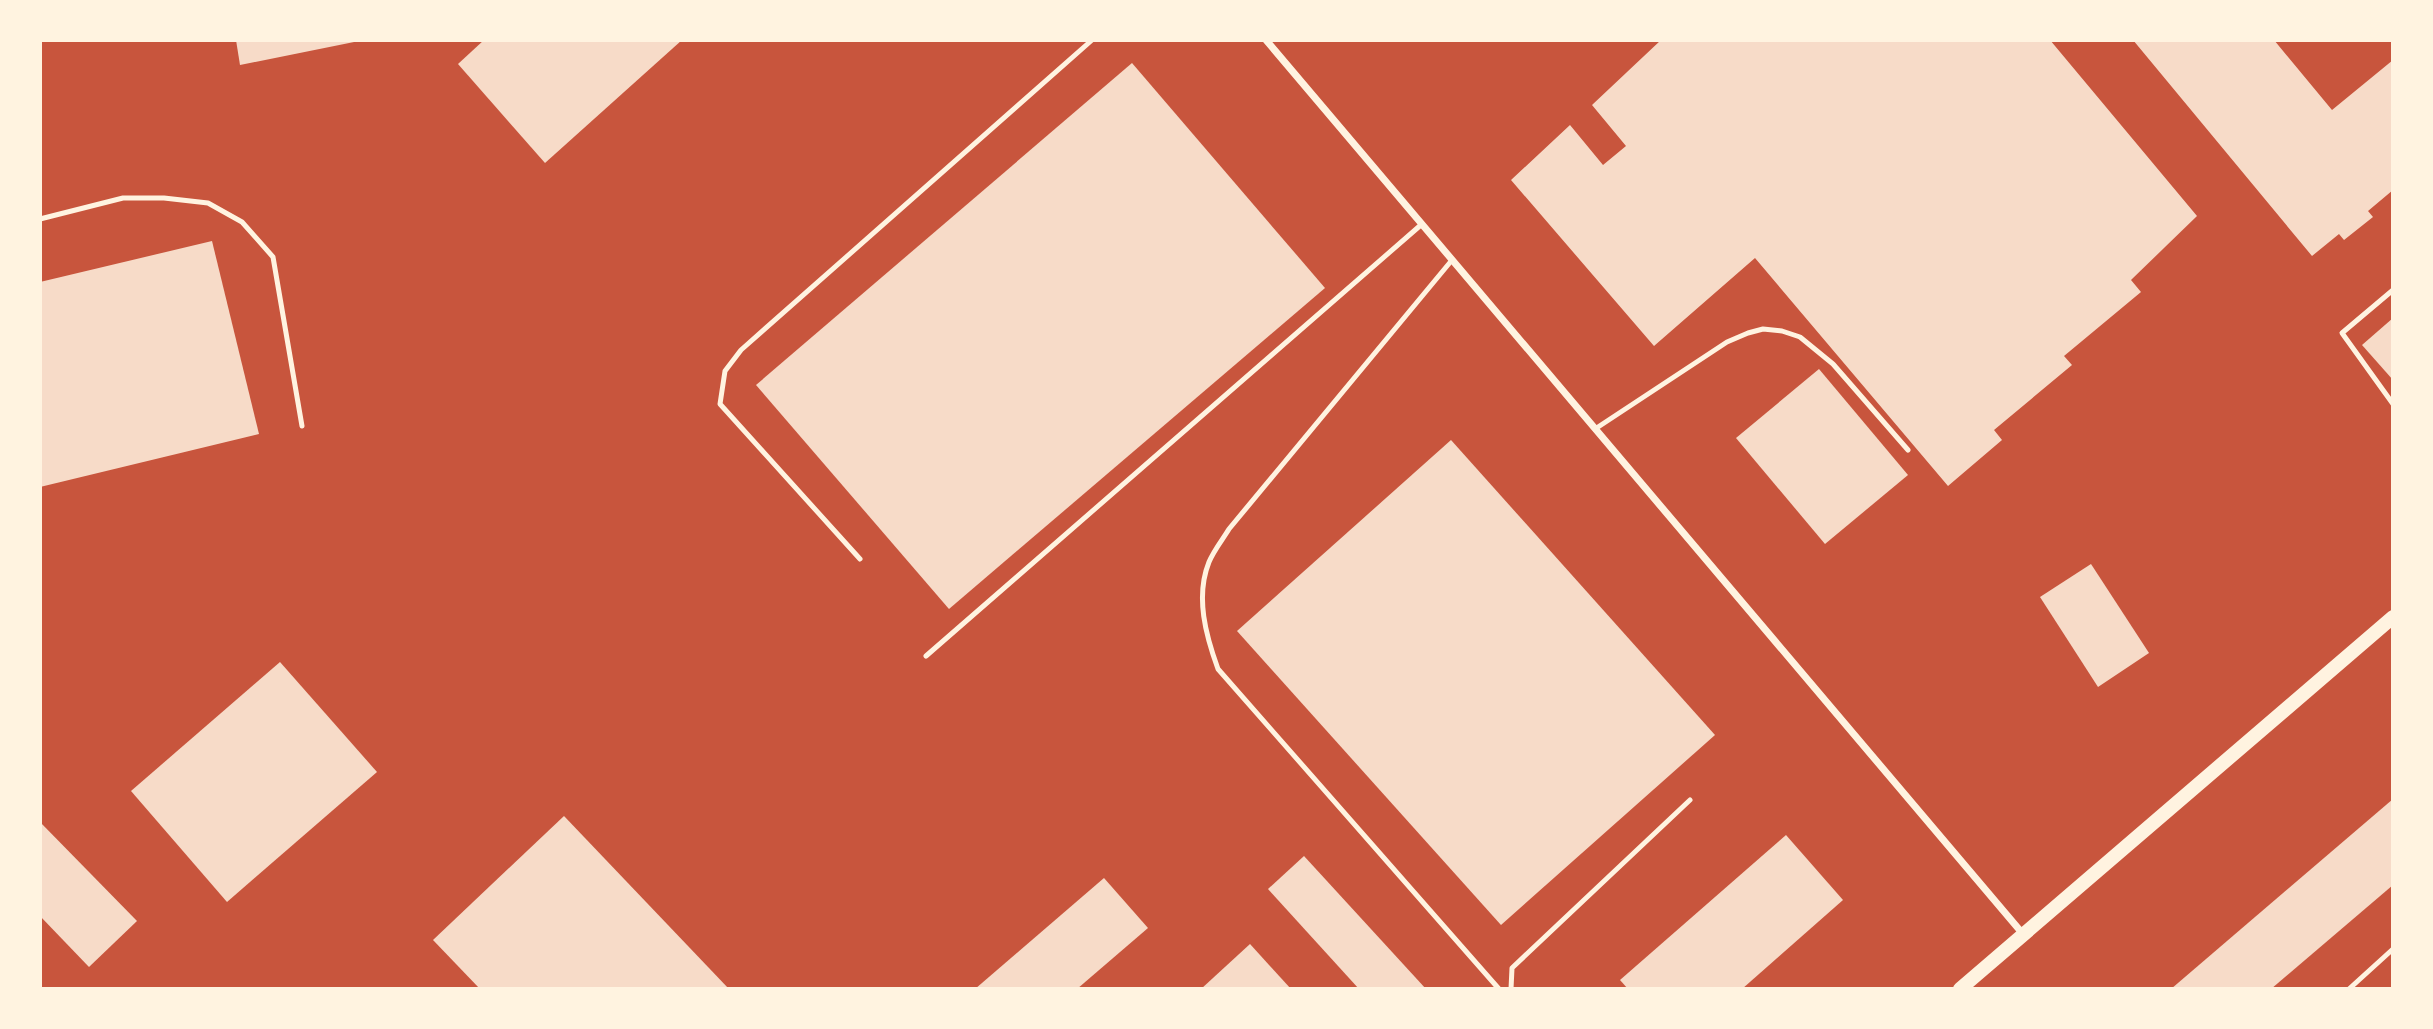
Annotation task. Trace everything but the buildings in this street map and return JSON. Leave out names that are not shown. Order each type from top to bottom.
[{"type":"main road","points":[[1960,989],[2393,617]]},
{"type":"street","points":[[1266,40],[2024,934]]},
{"type":"lane","points":[[860,559],[720,404],[725,371],[741,350],[1092,40]]},
{"type":"lane","points":[[40,219],[123,198],[164,198],[208,203],[242,222],[273,257],[302,426]]},
{"type":"lane","points":[[926,656],[1422,225]]},
{"type":"lane","points":[[1452,260],[1229,529],[1209,562],[1202,597],[1206,635],[1218,669],[1499,989]]},
{"type":"lane","points":[[2393,290],[2342,333],[2393,404]]},
{"type":"lane","points":[[1595,429],[1727,342],[1763,329],[1800,337],[1833,364],[1908,450]]},
{"type":"lane","points":[[1511,989],[1512,968],[1690,800]]},
{"type":"lane","points":[[2348,989],[2393,949]]}]
